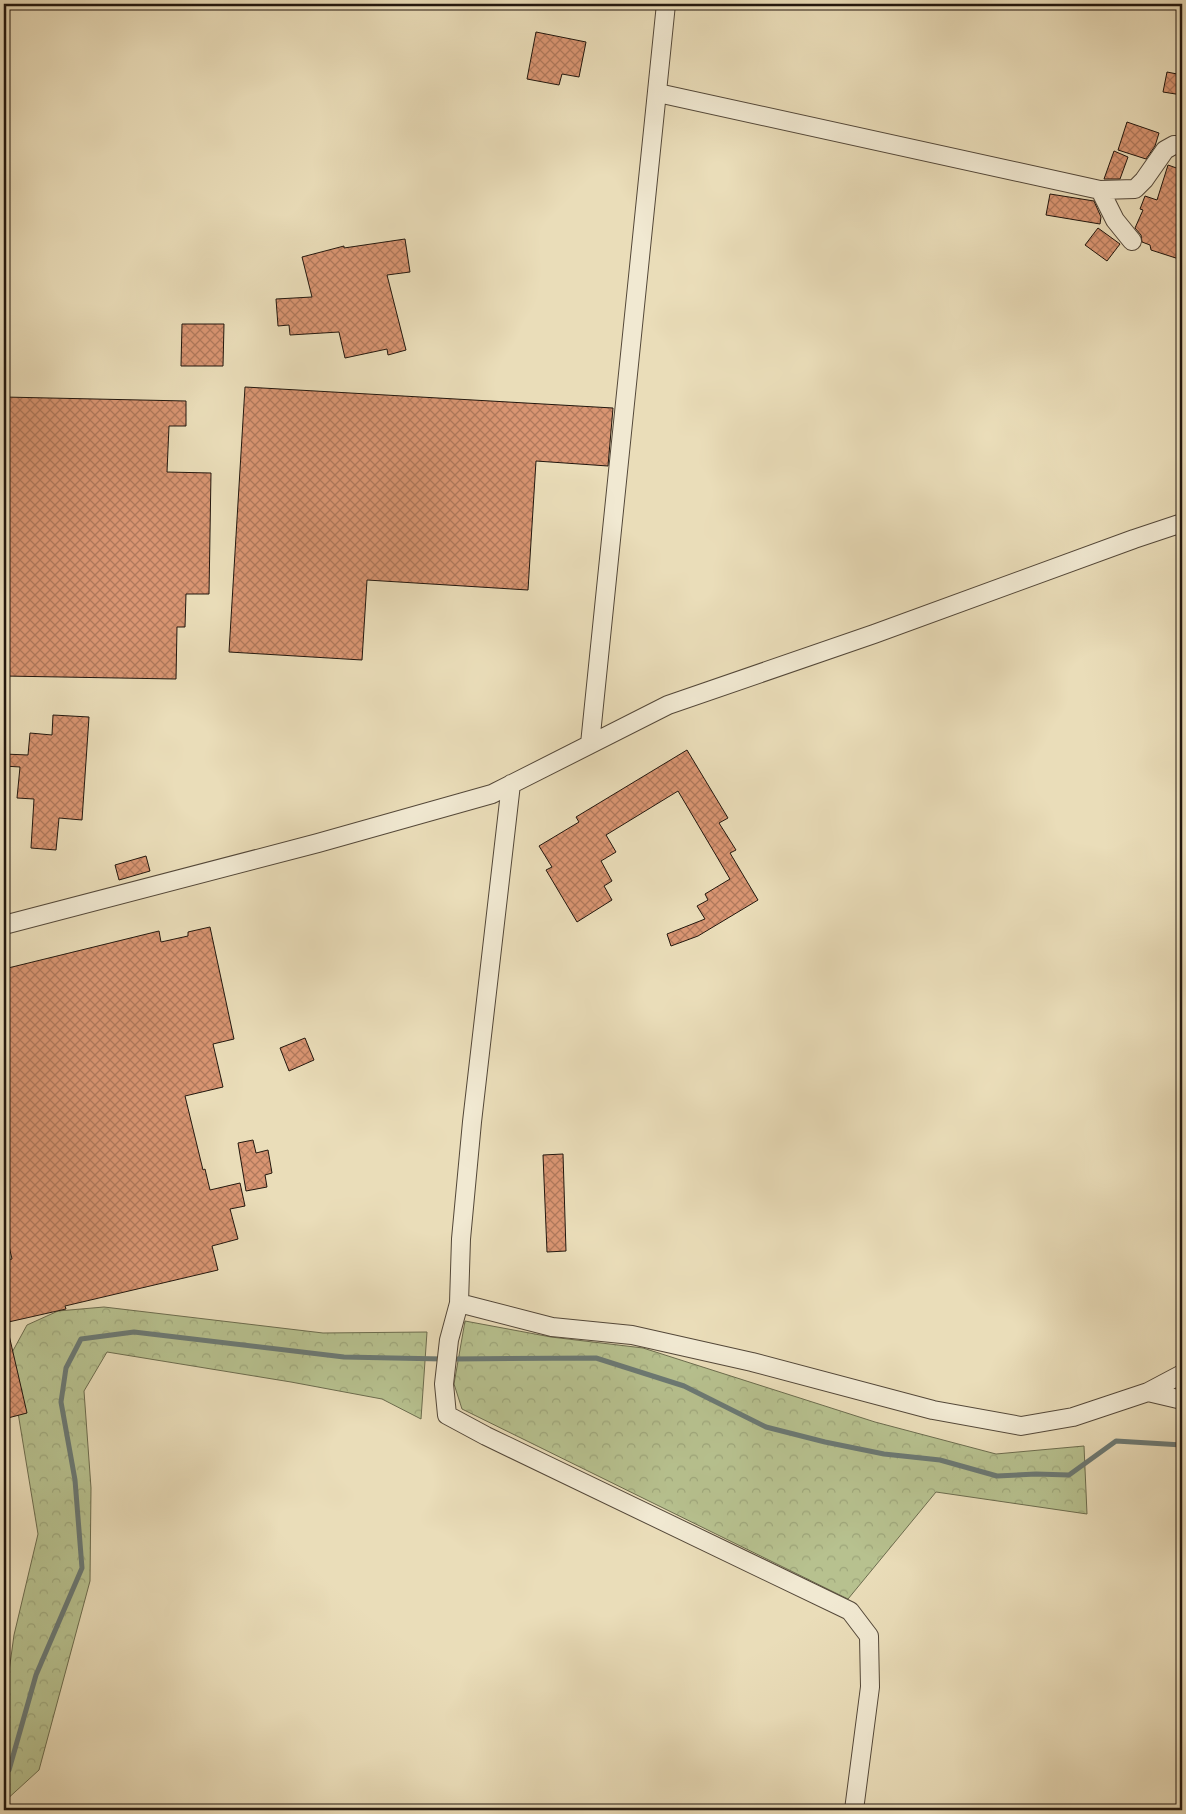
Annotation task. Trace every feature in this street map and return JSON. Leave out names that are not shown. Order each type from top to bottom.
[{"type":"street","points":[[590,744],[666,4]]},
{"type":"street","points":[[658,94],[1100,190],[1135,189],[1144,180],[1165,150],[1174,145],[1182,145]]},
{"type":"street","points":[[1100,190],[1115,220],[1132,241]]},
{"type":"street","points":[[4,925],[327,841],[492,794],[668,705],[874,634],[1182,523]]},
{"type":"street","points":[[511,784],[471,1131],[461,1239],[459,1303],[449,1340],[444,1384],[447,1415],[486,1436],[850,1611],[869,1636],[870,1687],[854,1810]]},
{"type":"street","points":[[459,1303],[552,1327],[641,1337],[752,1362],[934,1410],[1021,1426],[1073,1417],[1148,1392],[1182,1374]]},
{"type":"street","points":[[1148,1392],[1182,1400]]},
{"type":"green space","points":[[104,1307],[323,1333],[427,1332],[421,1419],[382,1399],[107,1352],[84,1391],[91,1488],[90,1581],[39,1770],[4,1802],[4,1708],[14,1635],[38,1534],[9,1358],[27,1325],[58,1311]]},
{"type":"green space","points":[[465,1321],[551,1337],[643,1348],[875,1422],[996,1454],[1084,1446],[1087,1514],[936,1492],[848,1599],[462,1409],[454,1384]]},
{"type":"building","points":[[536,32],[586,42],[579,77],[562,74],[559,85],[527,79]]},
{"type":"building","points":[[1167,72],[1182,75],[1182,95],[1163,92]]},
{"type":"building","points":[[1127,122],[1159,133],[1155,146],[1146,159],[1118,150]]},
{"type":"building","points":[[1114,151],[1128,157],[1120,179],[1104,179]]},
{"type":"building","points":[[1168,165],[1182,170],[1182,260],[1151,250],[1150,245],[1142,242],[1141,235],[1135,228],[1143,210],[1140,209],[1145,196],[1157,200]]},
{"type":"building","points":[[1050,194],[1094,201],[1101,217],[1100,224],[1046,215]]},
{"type":"building","points":[[1098,228],[1120,244],[1107,261],[1085,245]]},
{"type":"building","points":[[405,239],[410,272],[387,275],[406,350],[388,355],[387,349],[345,358],[339,332],[290,335],[289,325],[278,326],[276,299],[312,297],[302,257],[344,246],[344,248]]},
{"type":"building","points":[[182,324],[224,324],[223,366],[181,366]]},
{"type":"building","points":[[245,387],[613,408],[608,466],[536,461],[528,590],[367,580],[362,660],[229,652]]},
{"type":"building","points":[[4,397],[186,401],[186,426],[169,426],[167,472],[211,473],[209,594],[186,594],[185,627],[177,627],[176,679],[4,676]]},
{"type":"building","points":[[53,715],[89,717],[82,820],[59,818],[56,850],[31,848],[34,799],[17,798],[20,767],[4,766],[4,754],[28,755],[30,733],[52,735]]},
{"type":"building","points":[[687,750],[728,818],[719,823],[736,850],[730,853],[758,900],[698,936],[671,946],[667,934],[705,919],[697,906],[708,900],[705,894],[730,879],[678,791],[606,835],[616,852],[601,861],[612,881],[604,886],[612,900],[577,922],[546,870],[552,867],[539,846],[579,822],[576,817]]},
{"type":"building","points":[[146,856],[150,871],[119,880],[115,865]]},
{"type":"building","points":[[210,927],[234,1039],[213,1044],[223,1087],[185,1096],[203,1170],[205,1169],[210,1190],[240,1183],[245,1206],[230,1209],[238,1239],[212,1246],[218,1270],[65,1306],[66,1309],[4,1323],[4,1260],[12,1259],[4,1225],[4,969],[159,931],[161,942],[188,936],[188,932]]},
{"type":"building","points":[[305,1038],[314,1060],[289,1071],[280,1048]]},
{"type":"building","points":[[253,1140],[256,1153],[268,1150],[272,1173],[265,1175],[267,1187],[246,1191],[238,1143]]},
{"type":"building","points":[[563,1154],[566,1251],[547,1252],[543,1155]]},
{"type":"building","points":[[9,1335],[27,1413],[4,1419],[4,1336]]},
{"type":"waterway","points":[[4,1775],[9,1770],[36,1675],[82,1568],[75,1480],[61,1402],[66,1368],[81,1339],[134,1332],[344,1357],[443,1359]]},
{"type":"waterway","points":[[451,1359],[596,1358],[684,1386],[766,1427],[884,1454],[940,1460],[997,1476],[1069,1475],[1116,1441],[1182,1445]]}]
